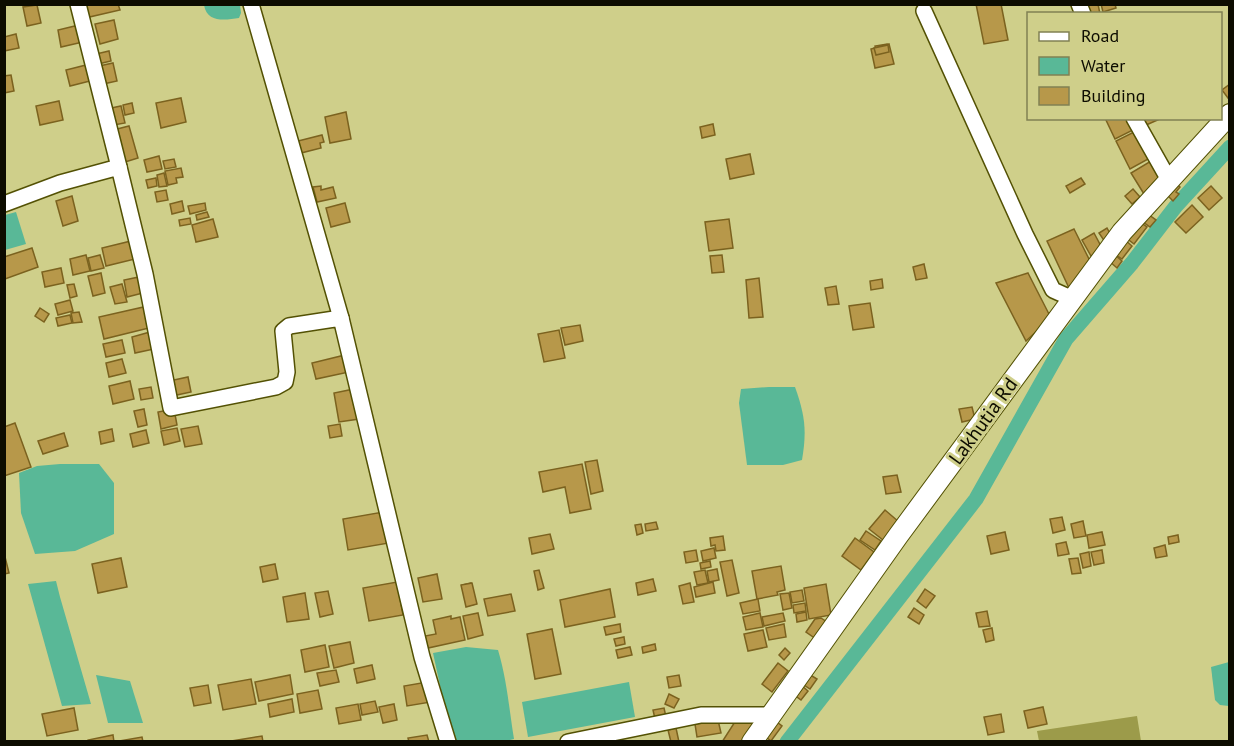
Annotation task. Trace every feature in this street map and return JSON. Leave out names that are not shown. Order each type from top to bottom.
[{"type":"street","points":[[78,4],[145,274],[171,408],[276,387],[285,382],[287,372],[283,331],[289,326],[340,318]]},
{"type":"street","points":[[251,4],[340,318],[422,657],[448,741]]},
{"type":"street","points":[[924,11],[1024,234],[1053,290],[1073,299]]},
{"type":"street","name":"Lakhutia Rd","points":[[752,741],[891,546],[1122,232],[1230,114]]},
{"type":"street","points":[[1135,120],[1169,180]]},
{"type":"street","points":[[4,204],[60,183],[119,167]]},
{"type":"street","points":[[568,741],[701,715],[771,715]]},
{"type":"shaded area","points":[[1137,716],[1141,741],[1039,741],[1037,731]]},
{"type":"water","points":[[204,5],[240,5],[241,13],[239,18],[217,19],[209,15]]},
{"type":"water","points":[[16,212],[26,244],[5,250],[5,215]]},
{"type":"water","points":[[795,387],[804,423],[802,460],[783,465],[747,465],[739,403],[741,389]]},
{"type":"water","points":[[99,464],[114,483],[114,534],[75,551],[35,554],[21,513],[19,473],[37,466]]},
{"type":"water","points":[[56,581],[91,704],[62,706],[28,584]]},
{"type":"water","points":[[466,647],[498,650],[506,683],[514,739],[502,742],[452,741],[433,653]]},
{"type":"water","points":[[1229,662],[1229,706],[1220,705],[1215,700],[1211,667]]},
{"type":"water","points":[[96,675],[130,681],[143,723],[108,723]]},
{"type":"water","points":[[629,682],[635,717],[528,737],[522,702]]},
{"type":"building","points":[[82,4],[118,4],[120,10],[85,18]]},
{"type":"building","points":[[976,4],[1001,4],[1008,40],[984,44]]},
{"type":"building","points":[[1098,4],[1100,12],[1085,12],[1083,5]]},
{"type":"building","points":[[1101,4],[1115,4],[1116,8],[1103,12]]},
{"type":"building","points":[[37,5],[41,23],[27,26],[23,7]]},
{"type":"building","points":[[114,20],[118,39],[100,44],[95,24]]},
{"type":"building","points":[[79,25],[83,42],[61,47],[58,30]]},
{"type":"building","points":[[16,34],[19,48],[4,51],[4,37]]},
{"type":"building","points":[[887,44],[891,61],[879,63],[875,46]]},
{"type":"building","points":[[889,44],[894,64],[875,68],[871,49]]},
{"type":"building","points":[[888,45],[889,52],[876,55],[874,48]]},
{"type":"building","points":[[109,51],[111,61],[98,64],[96,54]]},
{"type":"building","points":[[113,63],[117,81],[103,84],[99,66]]},
{"type":"building","points":[[90,64],[94,80],[70,86],[66,70]]},
{"type":"building","points":[[11,75],[14,91],[4,93],[4,76]]},
{"type":"building","points":[[1230,84],[1230,97],[1228,98],[1222,90]]},
{"type":"building","points":[[181,98],[186,122],[161,128],[156,103]]},
{"type":"building","points":[[59,101],[63,120],[40,125],[36,106]]},
{"type":"building","points":[[132,103],[134,113],[125,115],[123,105]]},
{"type":"building","points":[[121,106],[125,123],[114,125],[111,108]]},
{"type":"building","points":[[346,112],[351,139],[330,143],[325,117]]},
{"type":"building","points":[[1106,120],[1131,120],[1135,129],[1115,139]]},
{"type":"building","points":[[1142,120],[1158,120],[1144,126]]},
{"type":"building","points":[[713,124],[715,135],[702,138],[700,127]]},
{"type":"building","points":[[129,126],[138,158],[125,162],[117,129]]},
{"type":"building","points":[[1136,131],[1150,158],[1130,169],[1116,141]]},
{"type":"building","points":[[322,135],[324,142],[320,143],[321,148],[301,153],[298,141]]},
{"type":"building","points":[[750,154],[754,174],[730,179],[726,159]]},
{"type":"building","points":[[159,156],[162,169],[147,172],[144,160]]},
{"type":"building","points":[[174,159],[176,167],[165,169],[163,161]]},
{"type":"building","points":[[1151,161],[1161,179],[1144,194],[1131,173]]},
{"type":"building","points":[[181,168],[183,177],[176,178],[177,183],[168,185],[165,171]]},
{"type":"building","points":[[164,173],[167,186],[159,187],[157,175]]},
{"type":"building","points":[[156,178],[157,186],[148,188],[146,180]]},
{"type":"building","points":[[1081,178],[1085,184],[1070,193],[1066,186]]},
{"type":"building","points":[[1175,182],[1180,187],[1176,192],[1179,194],[1173,201],[1165,193]]},
{"type":"building","points":[[321,186],[321,190],[333,187],[336,198],[317,202],[313,187]]},
{"type":"building","points":[[1211,186],[1222,198],[1209,210],[1198,198]]},
{"type":"building","points":[[1133,189],[1140,197],[1132,204],[1125,196]]},
{"type":"building","points":[[166,190],[168,200],[157,202],[155,192]]},
{"type":"building","points":[[72,196],[78,221],[63,226],[56,201]]},
{"type":"building","points":[[182,201],[184,211],[172,214],[170,204]]},
{"type":"building","points":[[205,203],[206,210],[190,214],[188,206]]},
{"type":"building","points":[[345,203],[350,222],[331,227],[326,208]]},
{"type":"building","points":[[1192,205],[1203,217],[1186,233],[1175,222]]},
{"type":"building","points":[[207,212],[209,217],[197,220],[196,215]]},
{"type":"building","points":[[1145,212],[1156,220],[1150,227],[1139,219]]},
{"type":"building","points":[[190,218],[191,224],[180,226],[179,220]]},
{"type":"building","points":[[213,219],[218,237],[196,242],[192,225]]},
{"type":"building","points":[[729,219],[733,248],[709,251],[705,222]]},
{"type":"building","points":[[1137,220],[1147,227],[1134,244],[1125,237]]},
{"type":"building","points":[[1107,228],[1112,237],[1105,242],[1099,233]]},
{"type":"building","points":[[1074,229],[1091,263],[1069,288],[1047,241]]},
{"type":"building","points":[[1094,233],[1103,250],[1091,256],[1082,240]]},
{"type":"building","points":[[1124,239],[1132,246],[1122,259],[1113,253]]},
{"type":"building","points":[[131,241],[135,259],[106,266],[102,248]]},
{"type":"building","points":[[32,248],[38,267],[5,279],[4,257]]},
{"type":"building","points":[[1114,254],[1122,261],[1117,268],[1109,261]]},
{"type":"building","points":[[86,255],[90,271],[73,275],[70,259]]},
{"type":"building","points":[[100,255],[104,268],[91,271],[88,258]]},
{"type":"building","points":[[722,255],[724,272],[712,273],[710,256]]},
{"type":"building","points":[[924,264],[927,278],[916,280],[913,267]]},
{"type":"building","points":[[61,268],[64,283],[45,287],[42,272]]},
{"type":"building","points":[[101,273],[105,293],[93,296],[88,276]]},
{"type":"building","points":[[1028,273],[1051,318],[1026,341],[996,283]]},
{"type":"building","points":[[139,277],[143,293],[127,297],[124,280]]},
{"type":"building","points":[[759,278],[763,317],[749,318],[746,280]]},
{"type":"building","points":[[882,279],[883,288],[871,290],[870,281]]},
{"type":"building","points":[[74,284],[77,296],[70,298],[67,285]]},
{"type":"building","points":[[122,284],[127,302],[115,304],[110,287]]},
{"type":"building","points":[[836,286],[839,304],[828,305],[825,288]]},
{"type":"building","points":[[70,300],[73,311],[58,315],[55,304]]},
{"type":"building","points":[[870,303],[874,327],[853,330],[849,306]]},
{"type":"building","points":[[148,306],[153,327],[104,339],[99,317]]},
{"type":"building","points":[[40,308],[49,314],[44,322],[35,316]]},
{"type":"building","points":[[79,312],[82,322],[73,323],[71,313]]},
{"type":"building","points":[[70,315],[72,323],[58,326],[56,318]]},
{"type":"building","points":[[580,325],[583,341],[565,345],[561,328]]},
{"type":"building","points":[[559,330],[565,358],[544,362],[538,334]]},
{"type":"building","points":[[150,332],[154,349],[135,353],[132,337]]},
{"type":"building","points":[[122,340],[125,353],[106,357],[103,344]]},
{"type":"building","points":[[345,355],[349,372],[316,379],[312,363]]},
{"type":"building","points":[[122,359],[126,373],[109,377],[106,363]]},
{"type":"building","points":[[188,377],[191,392],[172,396],[169,381]]},
{"type":"building","points":[[130,381],[134,399],[113,404],[109,386]]},
{"type":"building","points":[[151,387],[153,398],[141,400],[139,389]]},
{"type":"building","points":[[354,389],[359,419],[339,422],[334,393]]},
{"type":"building","points":[[972,407],[975,419],[962,422],[959,409]]},
{"type":"building","points":[[144,409],[147,425],[138,427],[134,411]]},
{"type":"building","points":[[174,409],[177,425],[161,429],[158,412]]},
{"type":"building","points":[[15,423],[31,467],[4,476],[4,427]]},
{"type":"building","points":[[340,424],[342,436],[330,438],[328,426]]},
{"type":"building","points":[[198,426],[202,444],[185,447],[181,429]]},
{"type":"building","points":[[177,428],[180,441],[164,445],[161,431]]},
{"type":"building","points":[[112,429],[114,441],[101,444],[99,432]]},
{"type":"building","points":[[146,430],[149,443],[133,447],[130,434]]},
{"type":"building","points":[[64,433],[68,446],[43,454],[38,441]]},
{"type":"building","points":[[597,460],[603,491],[591,494],[585,462]]},
{"type":"building","points":[[582,464],[591,509],[570,513],[565,487],[543,492],[539,472]]},
{"type":"building","points":[[897,475],[901,492],[886,494],[883,477]]},
{"type":"building","points":[[885,510],[899,522],[883,540],[869,529]]},
{"type":"building","points":[[383,512],[389,543],[348,550],[343,519]]},
{"type":"building","points":[[1062,517],[1065,530],[1053,533],[1050,519]]},
{"type":"building","points":[[1083,521],[1086,536],[1074,538],[1071,524]]},
{"type":"building","points":[[656,522],[658,529],[646,531],[645,524]]},
{"type":"building","points":[[641,524],[643,533],[637,535],[635,525]]},
{"type":"building","points":[[866,531],[881,541],[875,550],[860,540]]},
{"type":"building","points":[[1005,532],[1009,550],[991,554],[987,536]]},
{"type":"building","points":[[1102,532],[1105,545],[1089,548],[1087,535]]},
{"type":"building","points":[[550,534],[554,549],[532,554],[529,538]]},
{"type":"building","points":[[1178,535],[1179,542],[1169,544],[1168,537]]},
{"type":"building","points":[[723,536],[725,550],[716,551],[715,545],[711,546],[710,538]]},
{"type":"building","points":[[855,538],[874,552],[861,570],[842,556]]},
{"type":"building","points":[[1066,542],[1069,554],[1058,556],[1056,544]]},
{"type":"building","points":[[1165,545],[1167,556],[1156,558],[1154,548]]},
{"type":"building","points":[[714,548],[716,558],[703,561],[701,551]]},
{"type":"building","points":[[696,550],[698,561],[686,563],[684,552]]},
{"type":"building","points":[[1102,550],[1104,563],[1094,565],[1091,552]]},
{"type":"building","points":[[1089,552],[1091,566],[1083,568],[1080,554]]},
{"type":"building","points":[[4,553],[9,573],[4,574]]},
{"type":"building","points":[[121,558],[127,587],[98,593],[92,564]]},
{"type":"building","points":[[1078,558],[1081,573],[1072,574],[1069,559]]},
{"type":"building","points":[[732,560],[739,593],[727,596],[720,562]]},
{"type":"building","points":[[710,561],[711,567],[701,569],[700,563]]},
{"type":"building","points":[[275,564],[278,579],[263,582],[260,567]]},
{"type":"building","points":[[781,566],[785,590],[777,592],[778,595],[757,599],[752,571]]},
{"type":"building","points":[[717,569],[719,580],[709,582],[707,571]]},
{"type":"building","points":[[539,570],[544,588],[538,590],[534,571]]},
{"type":"building","points":[[705,570],[708,583],[697,585],[694,572]]},
{"type":"building","points":[[437,574],[442,599],[423,602],[418,578]]},
{"type":"building","points":[[653,579],[656,591],[638,595],[636,583]]},
{"type":"building","points":[[397,582],[403,615],[369,621],[363,588]]},
{"type":"building","points":[[713,582],[715,593],[696,597],[694,587]]},
{"type":"building","points":[[471,583],[476,604],[467,606],[462,585]]},
{"type":"building","points":[[472,583],[477,604],[466,607],[461,585]]},
{"type":"building","points":[[690,583],[694,602],[683,604],[679,586]]},
{"type":"building","points":[[826,584],[831,615],[809,619],[804,588]]},
{"type":"building","points":[[610,589],[615,617],[565,627],[560,600]]},
{"type":"building","points":[[925,589],[935,596],[926,608],[917,601]]},
{"type":"building","points":[[802,590],[804,601],[792,603],[790,592]]},
{"type":"building","points":[[328,591],[333,614],[320,617],[315,593]]},
{"type":"building","points":[[305,593],[309,619],[287,622],[283,597]]},
{"type":"building","points":[[789,593],[792,608],[783,610],[780,594]]},
{"type":"building","points":[[511,594],[515,611],[488,616],[484,599]]},
{"type":"building","points":[[758,599],[760,611],[743,614],[740,603]]},
{"type":"building","points":[[805,603],[806,611],[794,613],[793,605]]},
{"type":"building","points":[[914,608],[924,615],[919,624],[908,617]]},
{"type":"building","points":[[987,611],[990,626],[979,627],[976,613]]},
{"type":"building","points":[[806,612],[807,620],[797,622],[796,614]]},
{"type":"building","points":[[478,613],[483,635],[468,639],[463,616]]},
{"type":"building","points":[[760,613],[763,627],[746,630],[743,617]]},
{"type":"building","points":[[783,613],[785,621],[764,626],[762,617]]},
{"type":"building","points":[[451,616],[451,619],[460,617],[465,640],[428,648],[425,636],[436,634],[433,620]]},
{"type":"building","points":[[821,618],[827,622],[816,639],[806,632],[815,619]]},
{"type":"building","points":[[620,624],[621,632],[606,635],[604,627]]},
{"type":"building","points":[[784,624],[786,637],[769,640],[766,628]]},
{"type":"building","points":[[992,628],[994,640],[986,642],[983,630]]},
{"type":"building","points":[[552,629],[561,674],[535,679],[527,634]]},
{"type":"building","points":[[763,630],[767,647],[748,651],[744,634]]},
{"type":"building","points":[[624,637],[625,644],[616,646],[614,639]]},
{"type":"building","points":[[350,642],[354,663],[334,668],[329,646]]},
{"type":"building","points":[[655,644],[656,650],[643,653],[642,647]]},
{"type":"building","points":[[325,645],[329,667],[305,672],[301,650]]},
{"type":"building","points":[[630,647],[632,655],[618,658],[616,650]]},
{"type":"building","points":[[785,648],[790,653],[784,660],[779,655]]},
{"type":"building","points":[[778,663],[788,671],[772,692],[762,684]]},
{"type":"building","points":[[372,665],[375,679],[357,683],[354,669]]},
{"type":"building","points":[[336,670],[339,682],[320,686],[317,673]]},
{"type":"building","points":[[807,673],[817,679],[810,689],[801,683]]},
{"type":"building","points":[[290,675],[293,694],[259,701],[255,682]]},
{"type":"building","points":[[679,675],[681,686],[669,688],[667,677]]},
{"type":"building","points":[[251,679],[256,704],[223,710],[218,685]]},
{"type":"building","points":[[427,682],[431,702],[407,706],[404,686]]},
{"type":"building","points":[[800,684],[808,691],[801,700],[793,694]]},
{"type":"building","points":[[208,685],[211,703],[194,706],[190,688]]},
{"type":"building","points":[[318,690],[322,709],[300,713],[297,694]]},
{"type":"building","points":[[669,694],[679,699],[674,708],[665,704]]},
{"type":"building","points":[[292,699],[294,712],[270,717],[268,704]]},
{"type":"building","points":[[375,701],[378,712],[362,715],[360,704]]},
{"type":"building","points":[[358,704],[361,720],[339,724],[336,708]]},
{"type":"building","points":[[394,704],[397,720],[383,723],[379,707]]},
{"type":"building","points":[[1043,707],[1047,724],[1028,728],[1024,711]]},
{"type":"building","points":[[74,708],[78,730],[47,736],[42,714]]},
{"type":"building","points":[[664,708],[666,717],[655,719],[653,710]]},
{"type":"building","points":[[1001,714],[1004,732],[988,735],[984,717]]},
{"type":"building","points":[[738,717],[760,719],[744,742],[722,742]]},
{"type":"building","points":[[773,719],[782,726],[771,741],[762,734]]},
{"type":"building","points":[[718,720],[721,733],[697,737],[695,724]]},
{"type":"building","points":[[676,728],[679,742],[671,742],[668,730]]},
{"type":"building","points":[[113,735],[114,742],[88,742],[88,740]]},
{"type":"building","points":[[427,735],[429,742],[409,742],[408,738]]},
{"type":"building","points":[[262,736],[263,742],[232,742],[232,741]]},
{"type":"building","points":[[142,737],[143,742],[120,742],[120,741]]},
{"type":"waterway","points":[[787,742],[976,499],[1066,339],[1132,263],[1176,206],[1230,147]]}]
